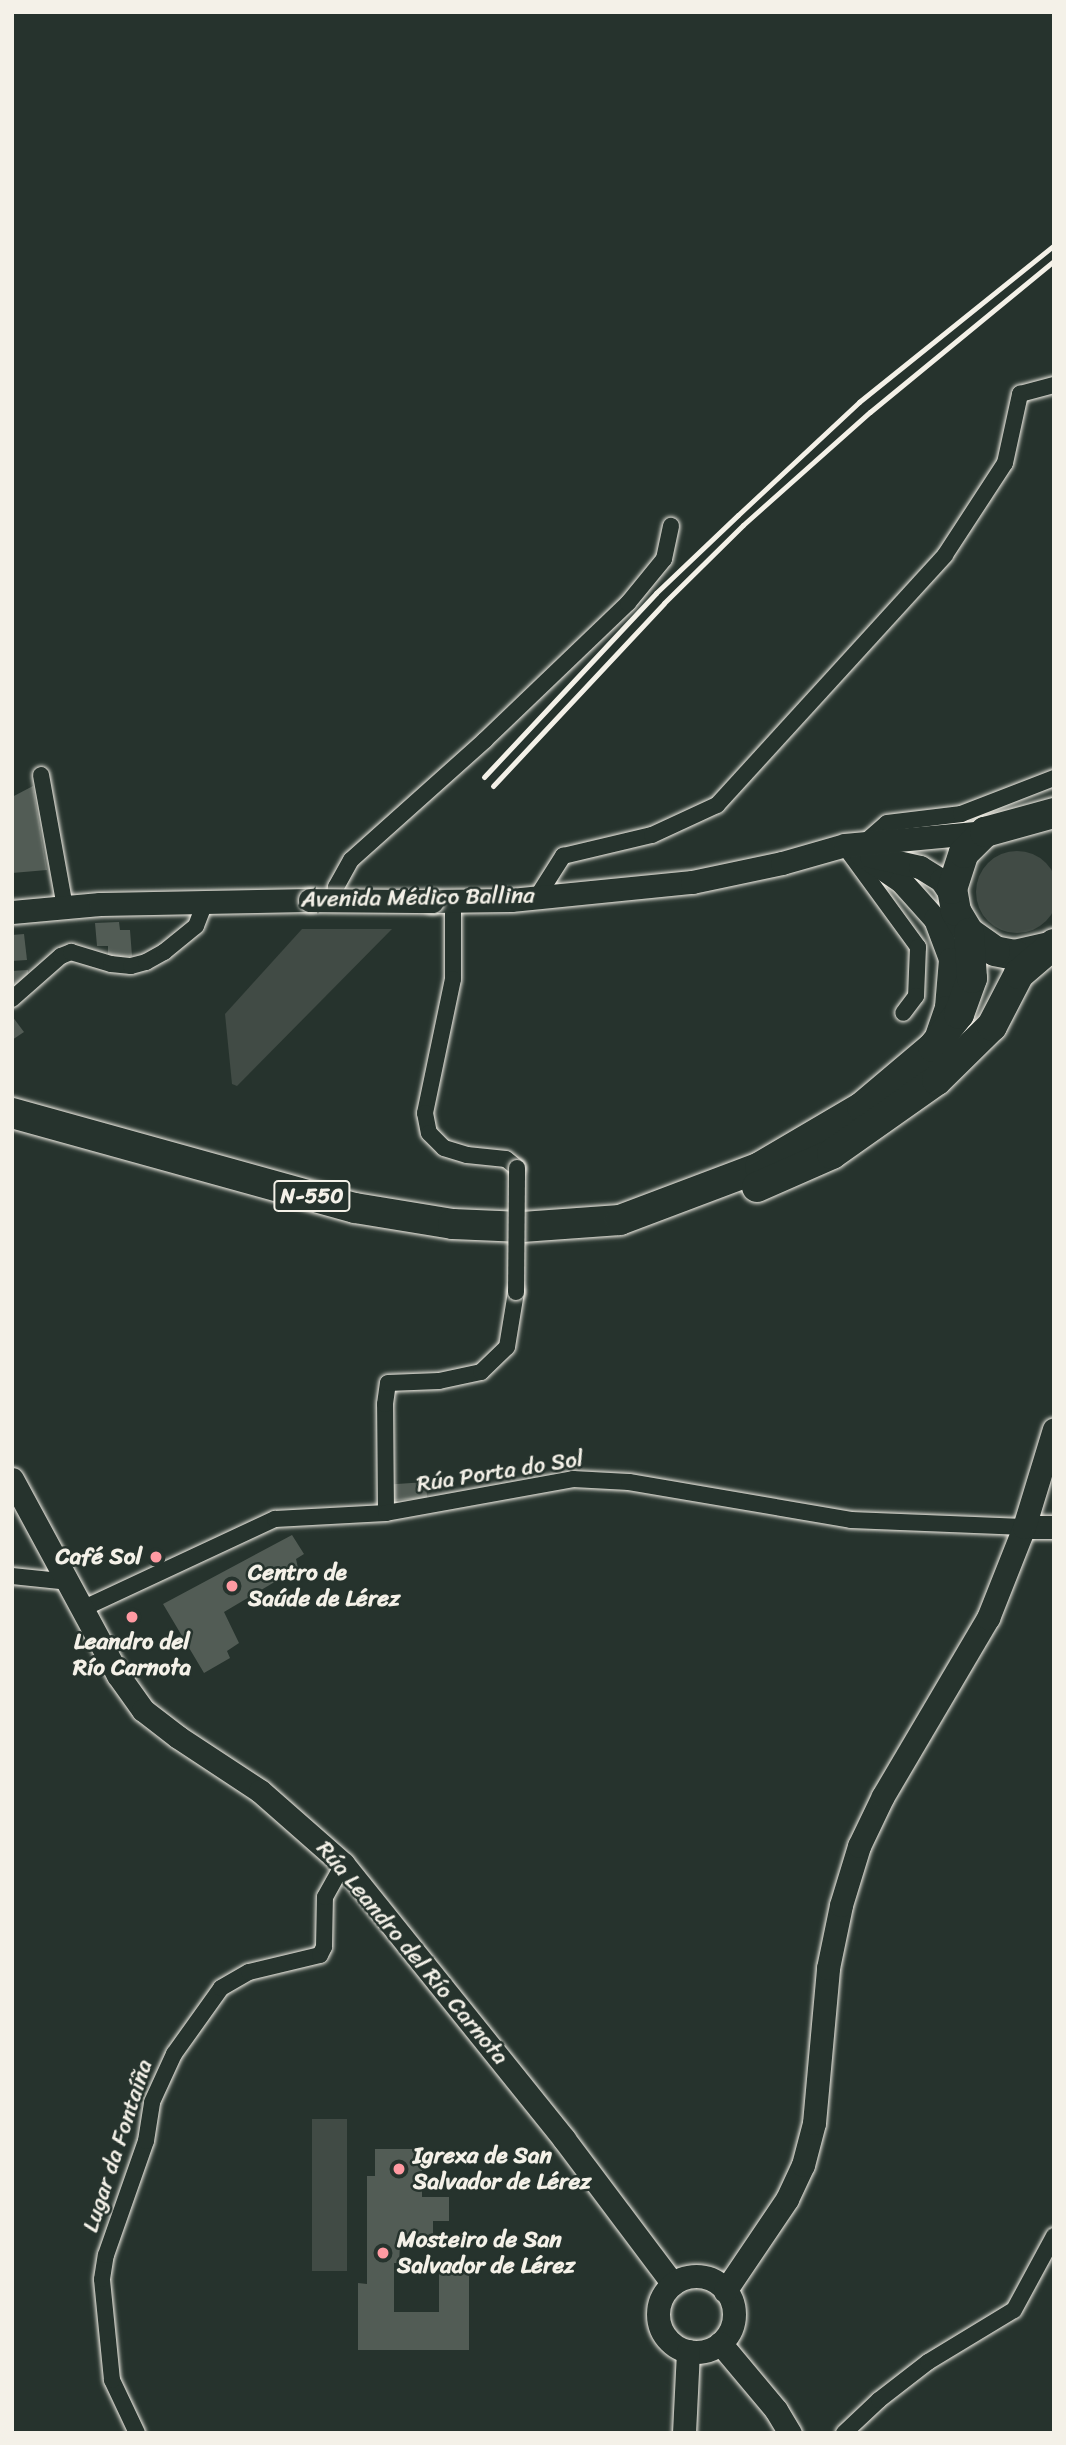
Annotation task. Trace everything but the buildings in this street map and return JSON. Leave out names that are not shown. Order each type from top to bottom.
[{"type":"highway","points":[[953,898],[954,877],[964,853],[985,832],[1054,813]]},
{"type":"highway","points":[[1016,823],[1042,828],[1054,835]]},
{"type":"highway","name":"N-550","points":[[620,1220],[760,1167],[862,1107],[933,1047],[959,1014],[972,978],[969,933],[953,898]]},
{"type":"highway","name":"N-550","points":[[969,933],[995,951],[1015,955],[1051,945]]},
{"type":"highway","name":"N-550","points":[[12,1113],[355,1208],[453,1223],[522,1227],[620,1220],[672,1210],[765,1184],[832,1154],[937,1080],[992,1026],[1019,974],[1051,945]]},
{"type":"street","points":[[537,897],[563,856],[652,835],[717,804],[945,555],[1005,463],[1020,394],[1054,385]]},
{"type":"street","points":[[335,900],[336,887],[351,860],[485,740],[628,603],[664,559],[671,526]]},
{"type":"street","points":[[41,775],[65,907]]},
{"type":"street","points":[[858,849],[887,823],[961,814],[1054,778]]},
{"type":"street","name":"Avenida Médico Ballina","points":[[12,912],[65,907],[537,897],[692,882],[820,852],[985,832]]},
{"type":"street","points":[[858,849],[918,947],[916,996],[903,1013]]},
{"type":"street","points":[[858,849],[901,881],[935,919],[950,959],[946,1007],[933,1047]]},
{"type":"street","name":"Avenida Médico Ballina","points":[[858,849],[920,867],[941,880],[953,898]]},
{"type":"street","points":[[386,1513],[385,1404],[388,1383],[439,1381],[481,1372],[507,1347],[516,1292],[517,1168],[506,1159],[467,1155],[444,1148],[429,1133],[425,1113],[439,1032],[453,979],[443,901]]},
{"type":"street","points":[[12,999],[61,956],[71,952],[111,964],[131,966],[146,962],[164,953],[196,926],[205,903]]},
{"type":"street","points":[[726,2291],[787,2199],[803,2165],[814,2123],[828,1968],[841,1905],[859,1846],[883,1796],[988,1618],[1024,1527],[1054,1429]]},
{"type":"street","name":"Rúa Leandro del Río Carnota","points":[[12,1479],[118,1675],[143,1710],[177,1737],[260,1791],[343,1864],[564,2139],[673,2284]]},
{"type":"street","name":"Rúa Porta do Sol","points":[[84,1608],[275,1519],[386,1513],[544,1483],[603,1479],[851,1520],[1024,1527]]},
{"type":"street","points":[[1024,1527],[1054,1527]]},
{"type":"street","points":[[12,1576],[70,1582]]},
{"type":"street","name":"Lugar da Fontaíña","points":[[137,2433],[112,2379],[102,2279],[106,2255],[146,2141],[152,2102],[174,2054],[221,1988],[249,1972],[320,1955],[324,1947],[325,1897],[343,1864]]},
{"type":"street","points":[[844,2433],[878,2400],[928,2362],[1014,2310],[1054,2236]]},
{"type":"street","points":[[695,2276],[717,2283],[726,2291],[734,2312],[728,2334],[720,2343],[699,2352],[688,2351],[666,2338],[660,2327],[659,2302],[673,2284],[695,2276]]},
{"type":"street","points":[[720,2343],[790,2433]]},
{"type":"street","points":[[684,2433],[688,2351]]},
{"type":"shaded area","points":[[1009,851],[1025,851],[1040,858],[1051,869],[1058,884],[1055,908],[1046,921],[1025,933],[1009,933],[994,926],[983,915],[976,900],[976,884],[983,869],[994,858]]},
{"type":"shaded area","points":[[302,929],[392,929],[237,1086],[232,1084],[225,1014]]},
{"type":"shaded area","points":[[312,2119],[347,2119],[347,2271],[312,2271]]},
{"type":"railway","points":[[484,777],[656,593],[859,402],[1054,245]]},
{"type":"railway","points":[[493,786],[664,603],[743,525],[870,412],[1054,261]]},
{"type":"place","name":"Café Sol","points":[[156,1557]]},
{"type":"place","name":"Centro de Saúde de Lérez","points":[[232,1586]]},
{"type":"place","name":"Leandro del Río Carnota","points":[[132,1617]]},
{"type":"place","name":"Igrexa de San Salvador de Lérez","points":[[399,2169]]},
{"type":"place","name":"Mosteiro de San Salvador de Lérez","points":[[383,2253]]}]
